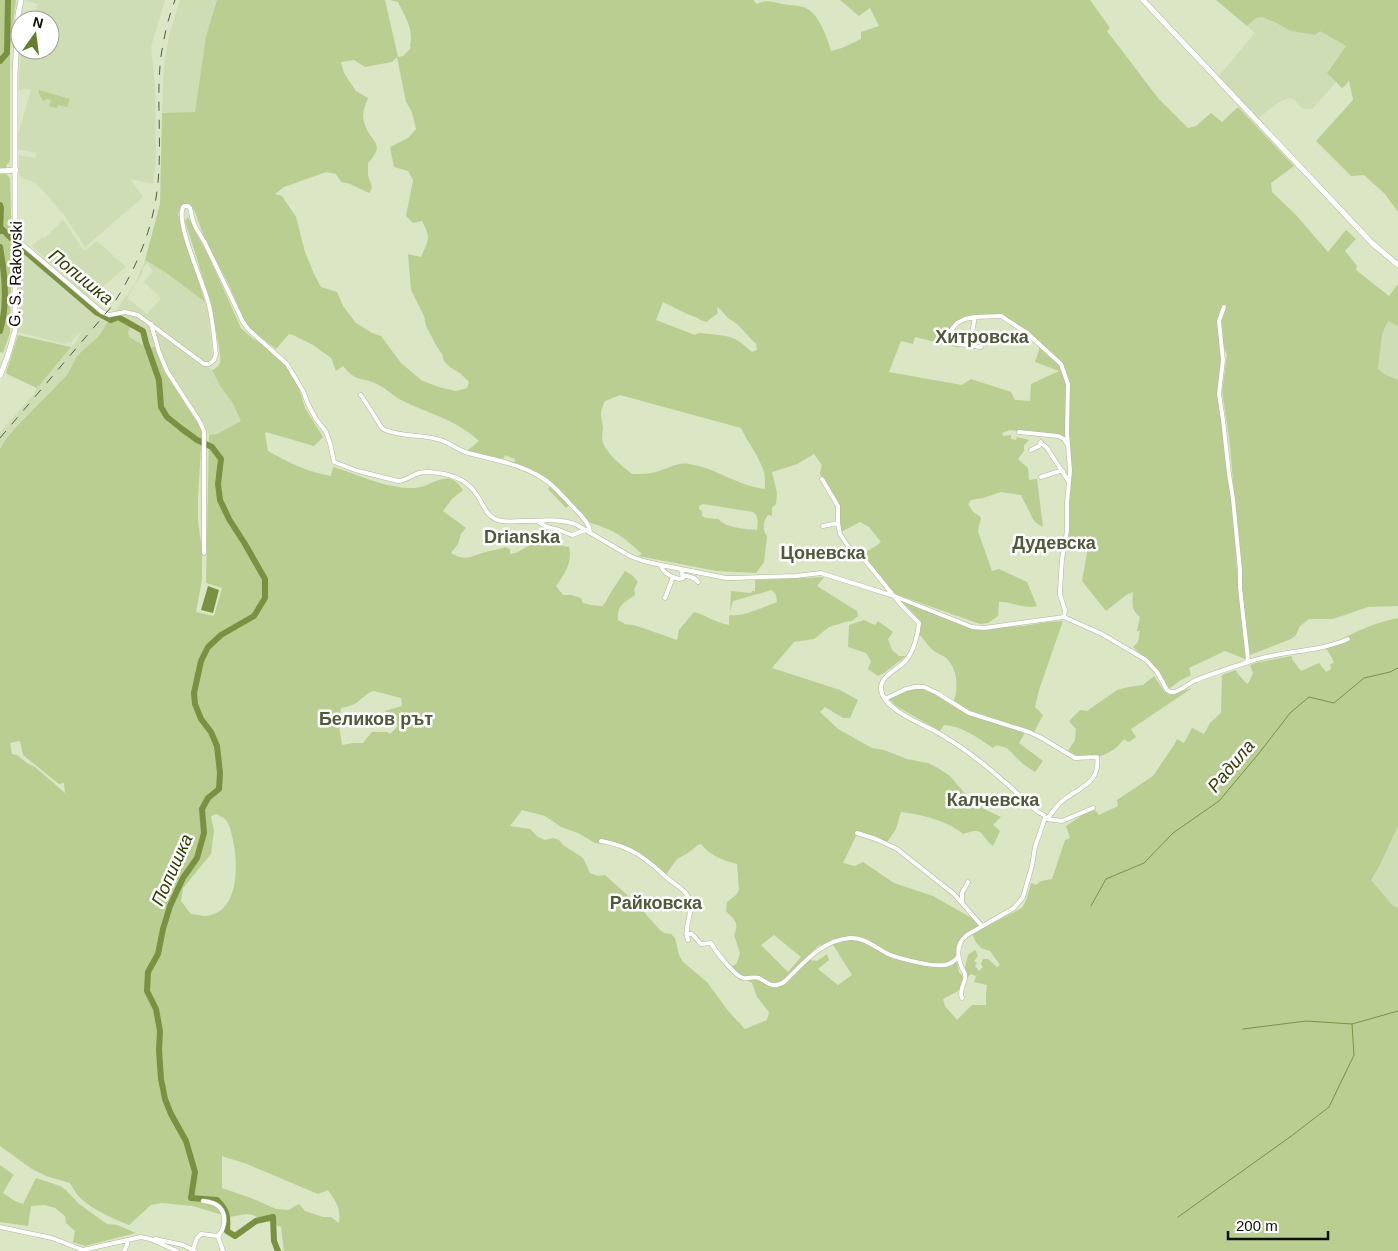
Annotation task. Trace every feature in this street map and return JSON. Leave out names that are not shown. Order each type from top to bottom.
[{"type":"street","name":"G. S. Rakovski","points":[[0,376],[15,331],[16,63],[18,15],[21,0]]},
{"type":"street","points":[[1143,0],[1372,243],[1398,266]]},
{"type":"street","points":[[3,170],[16,170]]},
{"type":"street","points":[[16,238],[102,312],[109,315],[132,312],[141,316],[204,364],[209,364],[214,360],[215,352],[209,306],[181,217],[182,208],[188,206],[196,228],[243,322],[248,329],[288,364],[304,391],[316,419],[326,432],[334,462],[358,472],[398,481],[420,473],[436,472],[453,475],[472,488],[490,516],[504,522],[570,522],[630,556],[643,561],[735,578],[796,576],[821,573],[894,596],[972,627],[984,628],[1064,617],[1102,634],[1146,660],[1157,672],[1166,690],[1170,692],[1246,663],[1273,655],[1323,648],[1348,639]]},
{"type":"street","points":[[1224,308],[1219,321],[1223,360],[1219,394],[1224,420],[1233,499],[1248,659],[1246,663]]},
{"type":"street","points":[[981,347],[952,343],[948,339],[948,334],[957,323],[975,316],[1001,316],[1027,333],[1061,364],[1068,384],[1067,444],[1070,471],[1067,531],[1062,559],[1060,590],[1065,610],[1064,617]]},
{"type":"street","points":[[966,345],[971,338],[975,316]]},
{"type":"street","points":[[151,324],[166,371],[202,425],[205,436],[204,553]]},
{"type":"street","points":[[361,396],[382,428],[386,431],[438,439],[466,452],[524,468],[543,478],[581,516],[589,526],[588,531]]},
{"type":"street","points":[[1019,432],[1058,436],[1064,439],[1067,444]]},
{"type":"street","points":[[1031,450],[1039,446],[1044,436]]},
{"type":"street","points":[[1041,443],[1047,448],[1069,482]]},
{"type":"street","points":[[1041,477],[1063,471]]},
{"type":"street","points":[[822,479],[838,506],[838,523],[843,539],[864,558],[902,606],[918,621],[919,626],[912,652],[882,683],[881,691],[885,699],[896,710],[945,736],[966,750],[1046,819],[1062,821],[1093,808]]},
{"type":"street","points":[[537,521],[546,528],[572,535],[588,531]]},
{"type":"street","points":[[823,526],[838,523]]},
{"type":"street","points":[[661,565],[662,570],[673,577],[681,579],[683,575]]},
{"type":"street","points":[[681,569],[683,575]]},
{"type":"street","points":[[683,575],[694,578],[698,582]]},
{"type":"street","points":[[665,598],[673,577]]},
{"type":"street","points":[[885,699],[906,689],[924,687],[969,713],[1034,735],[1075,758],[1097,757],[1099,766],[1095,776],[1087,785],[1059,804],[1046,819],[1036,847],[1023,897],[1014,908],[963,938],[958,957],[965,974],[960,993],[962,998]]},
{"type":"street","points":[[857,833],[897,849],[954,894],[982,926]]},
{"type":"street","points":[[601,842],[623,846],[638,853],[683,890],[691,907],[686,934],[688,940]]},
{"type":"street","points":[[962,902],[962,893],[968,882]]},
{"type":"street","points":[[686,934],[692,934],[701,944],[711,943],[734,973],[742,978],[756,977],[774,986],[784,982],[820,948],[851,938],[869,942],[894,956],[925,964],[946,965],[958,957]]},
{"type":"street","points":[[203,1201],[213,1203],[221,1208],[224,1222],[218,1236],[223,1251]]},
{"type":"street","points":[[0,1227],[52,1238],[84,1250],[142,1237],[183,1245],[194,1250],[200,1234],[218,1236]]},
{"type":"street","points":[[150,1239],[177,1251]]},
{"type":"street","points":[[124,1251],[127,1240]]},
{"type":"shaded area","points":[[0,0],[16,0],[15,10],[10,10],[10,158],[6,168],[0,168]]},
{"type":"shaded area","points":[[165,0],[151,47],[155,86],[156,161],[153,184],[130,179],[143,197],[85,247],[65,216],[35,182],[21,178],[19,175],[19,155],[35,158],[36,153],[18,149],[18,134],[31,90],[18,90],[20,60],[60,60],[60,10],[36,10],[38,4],[27,1]]},
{"type":"shaded area","points":[[180,0],[217,0],[206,36],[195,113],[162,113],[164,66],[169,36]]},
{"type":"shaded area","points":[[217,0],[385,0],[398,57],[403,56],[411,48],[411,34],[398,2],[390,0],[753,0],[757,4],[769,1],[806,8],[820,22],[831,51],[861,39],[861,32],[879,26],[870,8],[859,16],[840,0],[1090,0],[1110,28],[1107,31],[1158,98],[1188,128],[1196,126],[1211,113],[1222,122],[1238,107],[1294,166],[1271,183],[1272,192],[1296,215],[1328,252],[1346,230],[1356,239],[1345,251],[1357,266],[1356,270],[1389,296],[1398,284],[1398,326],[1388,321],[1382,334],[1378,369],[1398,380],[1398,606],[1368,607],[1333,619],[1309,619],[1300,626],[1296,635],[1291,639],[1249,654],[1243,605],[1230,445],[1222,391],[1227,355],[1223,344],[1220,394],[1231,486],[1245,659],[1225,651],[1189,668],[1191,675],[1170,688],[1166,686],[1146,659],[1133,647],[1138,642],[1140,631],[1137,631],[1140,617],[1137,615],[1132,603],[1133,592],[1126,595],[1106,611],[1082,581],[1088,548],[1066,545],[1070,477],[1066,403],[1066,440],[1059,436],[1010,430],[1002,433],[1003,436],[1011,435],[1011,439],[1016,440],[1017,437],[1029,440],[1024,445],[1024,451],[1018,459],[1028,468],[1029,480],[1037,479],[1043,527],[1035,522],[1021,495],[1001,492],[971,500],[968,504],[973,512],[981,517],[978,531],[992,571],[999,569],[1027,582],[1037,606],[1028,607],[999,602],[998,616],[988,623],[980,624],[892,593],[861,555],[881,542],[869,527],[860,522],[841,532],[839,509],[823,482],[820,473],[822,465],[814,454],[797,464],[772,472],[777,493],[776,504],[772,508],[772,516],[768,515],[764,523],[764,531],[767,536],[764,562],[756,573],[717,571],[638,556],[642,554],[622,537],[584,521],[573,503],[568,502],[569,505],[566,508],[548,489],[551,482],[514,463],[515,459],[505,455],[503,459],[467,451],[479,441],[461,428],[395,397],[373,382],[356,378],[343,366],[336,371],[331,358],[313,345],[293,335],[289,334],[276,349],[250,329],[205,240],[195,212],[189,204],[182,205],[178,214],[205,302],[165,272],[145,260],[160,204],[162,113],[195,112],[206,36]],"holes":[[[397,57],[406,102],[412,112],[416,129],[408,138],[390,147],[394,167],[408,171],[413,180],[406,216],[413,223],[422,221],[428,235],[421,257],[408,254],[411,290],[424,316],[426,326],[444,361],[469,382],[467,388],[456,391],[438,387],[421,380],[401,363],[381,336],[356,323],[343,306],[337,292],[321,287],[305,252],[296,217],[282,196],[275,194],[284,187],[326,172],[336,174],[341,182],[369,193],[372,188],[368,175],[368,163],[377,147],[363,118],[368,98],[356,91],[344,73],[341,62],[354,60],[365,67],[392,62]],[[663,302],[707,322],[718,313],[718,307],[756,344],[757,350],[752,352],[737,340],[729,337],[702,333],[695,335],[656,320]],[[982,316],[1006,318],[1039,345],[1035,362],[1059,371],[1031,384],[1030,401],[1015,400],[1011,392],[971,379],[962,385],[889,372],[901,341],[913,344],[915,337],[960,348],[948,338],[953,327],[966,320]],[[620,395],[741,428],[762,466],[765,489],[689,464],[677,465],[653,473],[632,474],[612,456],[603,443],[602,409],[605,401]],[[703,504],[753,512],[758,522],[757,530],[736,527],[721,522],[718,519],[706,518],[702,516],[702,511],[699,509],[699,506]]]},
{"type":"shaded area","points":[[1216,0],[1398,0],[1398,212],[1385,194],[1364,175],[1351,176],[1316,141],[1353,100],[1349,80],[1342,88],[1327,73],[1346,46],[1320,31],[1315,35],[1291,31],[1262,17],[1256,18],[1247,26]]},
{"type":"shaded area","points":[[1262,17],[1291,31],[1315,35],[1320,30],[1346,46],[1327,72],[1337,81],[1312,109],[1303,109],[1293,99],[1288,98],[1258,118],[1219,76],[1255,33],[1247,26],[1256,18]]},
{"type":"shaded area","points":[[39,90],[70,99],[67,107],[58,105],[57,108],[49,106],[51,100],[42,100]]},
{"type":"shaded area","points":[[0,173],[6,174],[10,179],[12,247],[10,333],[3,353],[0,352]]},
{"type":"shaded area","points":[[188,217],[209,257],[241,328],[293,369],[305,408],[323,437],[314,446],[266,432],[268,451],[290,463],[314,472],[331,476],[333,467],[373,481],[404,488],[422,487],[440,480],[452,479],[463,490],[452,499],[443,511],[466,528],[451,553],[465,558],[505,547],[510,549],[510,554],[538,543],[569,547],[569,563],[556,586],[563,595],[581,598],[583,603],[602,606],[625,571],[638,582],[634,589],[635,595],[620,608],[618,620],[625,624],[637,626],[677,640],[679,630],[694,612],[729,625],[730,615],[746,613],[777,602],[776,595],[772,590],[733,601],[730,612],[731,591],[751,593],[755,591],[755,580],[824,577],[817,586],[857,611],[858,616],[852,621],[829,627],[814,639],[794,642],[772,668],[840,690],[858,700],[850,718],[843,718],[825,707],[820,712],[838,729],[872,748],[884,750],[907,759],[928,763],[938,768],[950,776],[967,796],[984,809],[1001,817],[993,825],[1000,831],[993,846],[981,832],[975,831],[963,834],[950,825],[934,819],[901,812],[896,829],[886,844],[856,836],[843,863],[855,866],[863,862],[894,883],[933,896],[982,924],[968,932],[959,941],[955,958],[949,963],[932,964],[888,953],[891,958],[943,966],[957,962],[959,972],[966,980],[958,991],[943,999],[945,1006],[957,1020],[972,1005],[986,1005],[987,985],[974,982],[976,976],[971,974],[967,978],[962,969],[965,967],[968,955],[975,950],[978,956],[974,961],[977,963],[975,966],[979,971],[983,967],[981,964],[983,959],[988,959],[997,967],[1000,965],[990,951],[981,948],[972,934],[1022,908],[1031,883],[1036,885],[1041,881],[1052,879],[1065,840],[1070,838],[1066,826],[1084,814],[1095,810],[1099,815],[1118,806],[1117,800],[1153,776],[1177,739],[1184,743],[1192,728],[1204,734],[1210,723],[1221,713],[1222,675],[1236,670],[1247,684],[1253,673],[1250,665],[1292,656],[1292,659],[1301,671],[1319,663],[1326,672],[1331,669],[1330,664],[1334,663],[1326,648],[1360,630],[1398,618],[1398,826],[1371,880],[1393,906],[1398,908],[1398,1251],[284,1251],[281,1227],[253,1215],[229,1217],[193,1206],[162,1203],[151,1205],[129,1225],[86,1203],[76,1193],[70,1183],[46,1176],[32,1169],[0,1146],[0,449],[18,425],[67,375],[77,356],[98,337],[111,317],[121,319],[132,326],[128,331],[129,337],[148,348],[155,347],[164,371],[202,430],[198,521],[202,551],[202,579],[196,612],[214,616],[222,588],[206,583],[209,435],[217,434],[241,421],[232,402],[220,386],[212,370],[220,363],[217,336],[207,292],[185,221]],"holes":[[[374,691],[401,698],[402,706],[385,711],[398,726],[390,734],[387,732],[372,732],[363,743],[342,745],[339,725],[341,708],[356,703]],[[20,741],[23,755],[59,784],[64,783],[65,793],[35,767],[17,755],[12,754],[10,743]],[[522,810],[545,816],[561,827],[578,833],[595,843],[614,845],[635,853],[657,867],[665,876],[677,859],[701,844],[717,857],[737,864],[739,890],[727,902],[726,911],[736,924],[734,935],[740,953],[737,963],[731,967],[752,983],[757,997],[769,1012],[767,1020],[745,1029],[729,1012],[707,982],[683,962],[679,955],[675,938],[671,934],[664,933],[659,929],[636,903],[605,875],[598,876],[590,873],[583,858],[563,845],[559,840],[553,838],[545,840],[538,837],[530,829],[510,826]],[[216,814],[226,820],[232,835],[236,866],[234,888],[230,899],[217,913],[206,916],[191,914],[181,901],[183,888],[211,854],[214,831],[211,816]],[[774,935],[801,957],[788,972],[761,945]],[[832,943],[852,975],[838,985],[818,969],[829,960],[827,954],[817,961],[809,960],[809,955],[818,946]],[[222,1156],[247,1164],[318,1194],[328,1190],[339,1209],[339,1223],[331,1217],[323,1217],[305,1211],[299,1204],[288,1210],[276,1209],[222,1188]]]},
{"type":"shaded area","points":[[63,220],[84,251],[97,241],[126,267],[89,298],[32,246],[42,237],[45,238]]},
{"type":"shaded area","points":[[20,244],[100,311],[97,314],[28,256],[19,246]]},
{"type":"shaded area","points":[[19,246],[28,256],[97,314],[100,311],[111,317],[98,337],[77,356],[67,375],[18,425],[0,449],[0,432],[76,342],[83,329],[70,343],[68,341],[65,344],[18,332]]},
{"type":"shaded area","points":[[145,260],[165,272],[205,302],[208,312],[213,360],[209,363],[203,362],[156,329],[151,329],[155,347],[148,348],[129,337],[128,331],[132,326],[121,319],[111,317],[135,284]],"holes":[[[147,263],[153,271],[144,282],[161,298],[147,314],[127,298]]]},
{"type":"shaded area","points":[[1388,321],[1398,326],[1398,380],[1378,369],[1381,334]]},
{"type":"shaded area","points":[[159,333],[212,370],[220,386],[232,402],[241,421],[217,434],[209,435],[167,369],[157,341],[156,334]]},
{"type":"shaded area","points":[[18,335],[71,347],[37,388],[6,373]]},
{"type":"shaded area","points":[[208,586],[219,590],[213,613],[201,610]]},
{"type":"shaded area","points":[[902,602],[972,629],[1024,626],[1063,621],[1035,707],[1043,715],[1034,732],[1027,729],[1019,743],[1043,761],[1035,772],[1023,764],[1007,748],[996,745],[993,748],[970,733],[951,726],[944,725],[940,731],[896,706],[887,697],[897,692],[925,686],[953,703],[957,685],[953,667],[945,657],[934,651],[919,636],[919,625],[916,617]]},
{"type":"shaded area","points":[[864,620],[875,625],[878,621],[893,632],[888,639],[892,650],[899,656],[906,656],[878,676],[868,669],[871,661],[866,653],[848,647],[849,625]]},
{"type":"shaded area","points":[[1154,676],[1164,691],[1170,695],[1192,688],[1131,729],[1136,737],[1129,742],[1124,739],[1116,748],[1102,756],[1085,758],[1068,751],[1075,740],[1076,729],[1069,721],[1080,710],[1087,711],[1117,690],[1143,685]]},
{"type":"shaded area","points":[[1398,826],[1398,908],[1393,906],[1371,880]]},
{"type":"shaded area","points":[[0,1165],[14,1175],[3,1193],[15,1201],[23,1204],[36,1178],[60,1186],[79,1204],[107,1224],[117,1225],[136,1233],[85,1246],[73,1242],[75,1231],[66,1223],[65,1216],[55,1208],[45,1205],[31,1206],[28,1226],[0,1222]]},
{"type":"waterway","points":[[0,61],[7,53],[8,0]]},
{"type":"waterway","points":[[0,205],[0,231]]},
{"type":"waterway","name":"Попишка","points":[[0,227],[12,239]]},
{"type":"waterway","name":"Попишка","points":[[19,246],[96,312],[111,320],[118,317],[143,331],[159,380],[161,407],[167,417],[197,440],[212,447],[221,459],[218,484],[220,500],[229,519],[265,579],[265,598],[254,616],[221,635],[208,647],[201,661],[194,693],[195,704],[201,719],[211,732],[217,746],[220,773],[219,789],[208,798],[202,809],[204,833],[197,858],[183,878],[170,906],[158,954],[148,972],[147,991],[156,1009],[160,1031],[161,1079],[165,1099],[186,1141],[195,1172],[191,1198],[217,1200],[226,1214],[227,1231],[235,1236],[256,1221],[273,1217],[274,1241],[278,1251]]},
{"type":"waterway","points":[[0,247],[5,289],[3,321],[0,331]]},
{"type":"waterway","name":"Радила","points":[[1091,906],[1106,879],[1144,863],[1173,833],[1219,801],[1290,713],[1309,697],[1334,703],[1364,678],[1390,672],[1398,668]]},
{"type":"waterway","points":[[1243,1029],[1306,1021],[1352,1024],[1398,1011]]},
{"type":"waterway","points":[[1178,1217],[1329,1107],[1354,1055],[1352,1024]]},
{"type":"railway","points":[[0,438],[112,306],[129,277],[143,247],[156,199],[159,166],[161,56],[166,28],[175,0]]},
{"type":"district","name":"Хитровска","points":[[982,337]]},
{"type":"district","name":"Drianska","points":[[522,537]]},
{"type":"district","name":"Дудевска","points":[[1054,543]]},
{"type":"district","name":"Цоневска","points":[[823,553]]},
{"type":"district","name":"Беликов рът","points":[[376,719]]},
{"type":"district","name":"Калчевска","points":[[993,800]]},
{"type":"district","name":"Райковска","points":[[656,903]]}]
